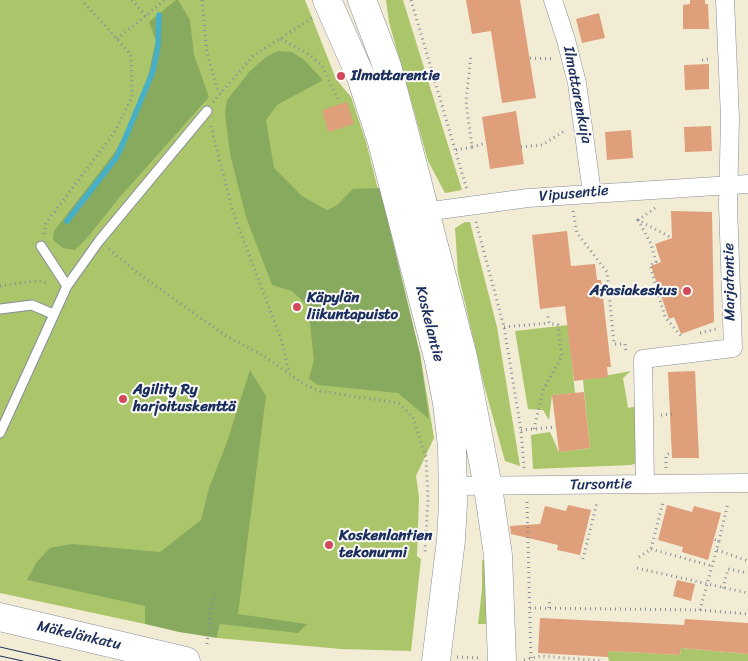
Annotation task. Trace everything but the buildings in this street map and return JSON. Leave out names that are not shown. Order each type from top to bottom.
[{"type":"main road","name":"Koskelantie","points":[[362,0],[387,66],[414,213],[452,446],[451,540],[436,658]]},
{"type":"main road","name":"Koskelantie","points":[[323,7],[361,77],[382,142],[414,213],[463,357],[488,487],[500,571],[502,660]]},
{"type":"main road","name":"Mäkelänkatu","points":[[0,617],[186,661]]},
{"type":"street","name":"Ilmattarenkuja","points":[[553,0],[568,48],[584,127],[592,193]]},
{"type":"street","name":"Marjatantie","points":[[645,484],[644,359],[732,348],[725,0]]},
{"type":"street","name":"Vipusentie","points":[[414,213],[528,198],[748,184]]},
{"type":"street","name":"Tursontie","points":[[453,486],[488,487],[525,478],[645,484],[748,483]]},
{"type":"lane","points":[[0,433],[66,286],[99,241],[207,111]]},
{"type":"lane","points":[[41,246],[66,286]]},
{"type":"lane","points":[[0,309],[32,305],[53,314]]},
{"type":"path","points":[[41,246],[46,223],[114,133],[132,97],[130,55],[82,0]]},
{"type":"path","points":[[132,0],[146,16]]},
{"type":"path","points":[[117,39],[165,0]]},
{"type":"path","points":[[202,0],[207,53],[217,88],[221,92],[254,56],[281,40],[323,7]]},
{"type":"path","points":[[411,0],[472,206],[504,327],[521,430],[525,478],[531,660]]},
{"type":"path","points":[[281,40],[310,55],[322,66],[338,99]]},
{"type":"path","points":[[471,55],[466,101],[472,146]]},
{"type":"path","points":[[530,58],[551,60]]},
{"type":"path","points":[[207,111],[233,212],[282,342],[289,373]]},
{"type":"path","points":[[522,147],[542,145],[564,130],[584,127]]},
{"type":"path","points":[[456,150],[486,143]]},
{"type":"path","points":[[638,220],[662,204]]},
{"type":"path","points":[[573,208],[577,233],[607,272],[614,344],[625,344],[628,361]]},
{"type":"path","points":[[638,220],[672,238]]},
{"type":"path","points":[[638,220],[650,244],[656,262],[650,265],[665,317],[677,329],[680,336],[688,334]]},
{"type":"path","points":[[99,241],[139,274],[226,336],[264,356],[305,385],[320,392],[398,403],[413,418],[426,457],[428,499]]},
{"type":"path","points":[[0,286],[37,281],[66,286]]},
{"type":"path","points":[[548,316],[549,323]]},
{"type":"path","points":[[504,327],[549,323],[558,325],[562,356],[543,390],[534,429]]},
{"type":"path","points":[[521,430],[556,427]]},
{"type":"path","points":[[583,559],[597,501]]},
{"type":"path","points":[[651,550],[663,502]]},
{"type":"path","points":[[700,610],[728,502]]},
{"type":"path","points":[[714,539],[719,542]]},
{"type":"path","points":[[639,557],[651,550],[712,566]]},
{"type":"path","points":[[716,550],[748,561]]},
{"type":"path","points":[[637,568],[748,593]]},
{"type":"path","points":[[723,588],[728,569],[748,573]]},
{"type":"path","points":[[207,644],[211,608],[216,591]]},
{"type":"path","points":[[549,608],[550,598]]},
{"type":"path","points":[[530,608],[700,610],[748,614]]},
{"type":"path","points":[[436,658],[531,660],[541,656],[603,661]]},
{"type":"green space","name":"Käpylän liikuntapuisto","points":[[0,0],[305,0],[336,79],[351,97],[366,142],[420,354],[434,438],[416,476],[419,497],[417,556],[421,559],[411,651],[341,649],[217,638],[220,624],[145,606],[145,624],[0,593]]},
{"type":"green space","points":[[178,0],[190,20],[194,55],[209,97],[119,198],[87,238],[75,250],[63,248],[53,240],[54,231],[115,152],[132,121],[147,81],[156,40],[149,22]]},
{"type":"green space","points":[[386,0],[403,0],[462,190],[445,193],[428,161],[389,22]]},
{"type":"green space","points":[[278,51],[292,52],[303,59],[323,80],[277,105],[266,120],[274,168],[302,196],[327,210],[337,205],[353,189],[380,188],[420,354],[429,419],[398,393],[318,385],[309,379],[314,360],[308,306],[292,291],[272,285],[246,217],[230,154],[225,113],[227,100],[250,71],[266,57]]},
{"type":"green space","points":[[465,222],[470,222],[497,327],[520,466],[505,461],[484,385],[458,273],[455,228]]},
{"type":"green space","points":[[568,325],[575,393],[552,395],[549,420],[543,410],[528,409],[515,331]]},
{"type":"green space","points":[[250,370],[266,396],[238,614],[307,624],[298,633],[220,624],[217,638],[179,632],[145,624],[145,606],[27,580],[36,563],[50,548],[72,544],[160,552],[201,520],[209,488],[227,442]]},
{"type":"green space","points":[[631,371],[623,378],[628,408],[637,406],[637,463],[631,465],[533,469],[531,435],[550,432],[559,452],[590,448],[583,380]]},
{"type":"green space","points":[[482,560],[487,561],[489,624],[478,624],[482,590]]},
{"type":"green space","points":[[681,648],[748,654],[748,661],[609,661],[608,657],[608,651],[680,655]]},
{"type":"waterway","points":[[67,221],[116,158],[124,141],[153,71],[158,46],[159,15]]},
{"type":"tram line","points":[[0,647],[61,661]]},
{"type":"tram line","points":[[0,656],[23,661]]},
{"type":"place","name":"Ilmattarentie","points":[[341,76]]},
{"type":"place","name":"Afasiakeskus","points":[[687,291]]},
{"type":"place","name":"Käpylän liikuntapuisto","points":[[297,307]]},
{"type":"place","name":"Agility Ry harjoituskenttä","points":[[123,399]]},
{"type":"place","name":"Koskenlantien tekonurmi","points":[[329,545]]}]
